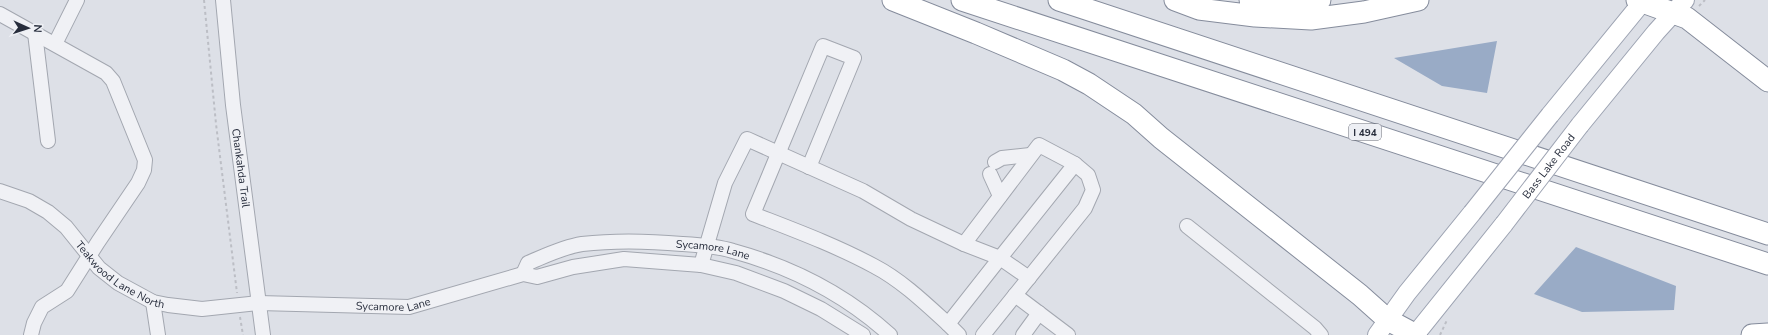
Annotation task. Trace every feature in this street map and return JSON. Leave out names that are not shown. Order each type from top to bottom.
[{"type":"highway","points":[[893,0],[1039,59],[1089,84],[1134,114],[1161,138],[1360,295],[1383,327],[1416,335]]},
{"type":"highway","name":"I 494","points":[[962,0],[1768,264]]},
{"type":"highway","points":[[1059,0],[1768,234]]},
{"type":"highway","points":[[1175,0],[1199,9],[1256,16],[1311,19],[1364,12],[1418,0]]},
{"type":"highway","points":[[1250,0],[1278,2],[1320,0]]},
{"type":"highway","points":[[1641,1],[1679,6],[1687,18],[1768,81]]},
{"type":"highway","points":[[1752,335],[1768,334]]},
{"type":"main road","points":[[1383,327],[1407,294],[1641,1]]},
{"type":"main road","name":"Bass Lake Road","points":[[1416,335],[1580,125],[1679,6]]},
{"type":"street","points":[[54,44],[77,0]]},
{"type":"street","name":"Chankahda Trail","points":[[223,0],[233,105],[263,335]]},
{"type":"street","points":[[0,14],[106,72],[113,81],[145,160],[144,170],[138,183],[68,291],[42,307],[34,323],[31,335]]},
{"type":"street","points":[[35,33],[48,141]]},
{"type":"street","points":[[809,167],[854,58],[823,46],[753,214],[829,244],[875,266],[912,292],[959,335]]},
{"type":"street","points":[[701,265],[725,183],[746,139],[863,191],[911,219],[964,244],[1000,258],[1029,278]]},
{"type":"street","points":[[964,244],[1039,145],[1075,164],[1088,174],[1094,190],[1085,208],[983,335]]},
{"type":"street","points":[[1000,196],[992,168],[1002,158],[1030,155]]},
{"type":"street","points":[[948,324],[1075,164]]},
{"type":"street","name":"Teakwood Lane North","points":[[0,191],[29,201],[48,212],[66,227],[89,257],[118,283],[153,302],[202,308],[259,303]]},
{"type":"street","points":[[1187,226],[1315,328],[1321,335]]},
{"type":"street","name":"Sycamore Lane","points":[[523,274],[528,264],[553,252],[581,245],[632,241],[706,246],[733,251],[792,271],[832,292],[872,318],[890,335]]},
{"type":"street","name":"Sycamore Lane","points":[[259,303],[409,307],[523,274],[537,277],[573,267],[624,259],[701,265],[736,273],[784,291],[821,309],[863,335]]},
{"type":"street","points":[[1015,295],[1064,334]]},
{"type":"street","points":[[153,302],[158,335]]},
{"type":"street","points":[[1023,335],[1039,313]]},
{"type":"path","points":[[204,0],[216,124],[243,335]]},
{"type":"water","points":[[1497,41],[1487,93],[1442,86],[1394,58]]},
{"type":"water","points":[[1576,247],[1676,286],[1674,310],[1582,312],[1534,294]]}]
